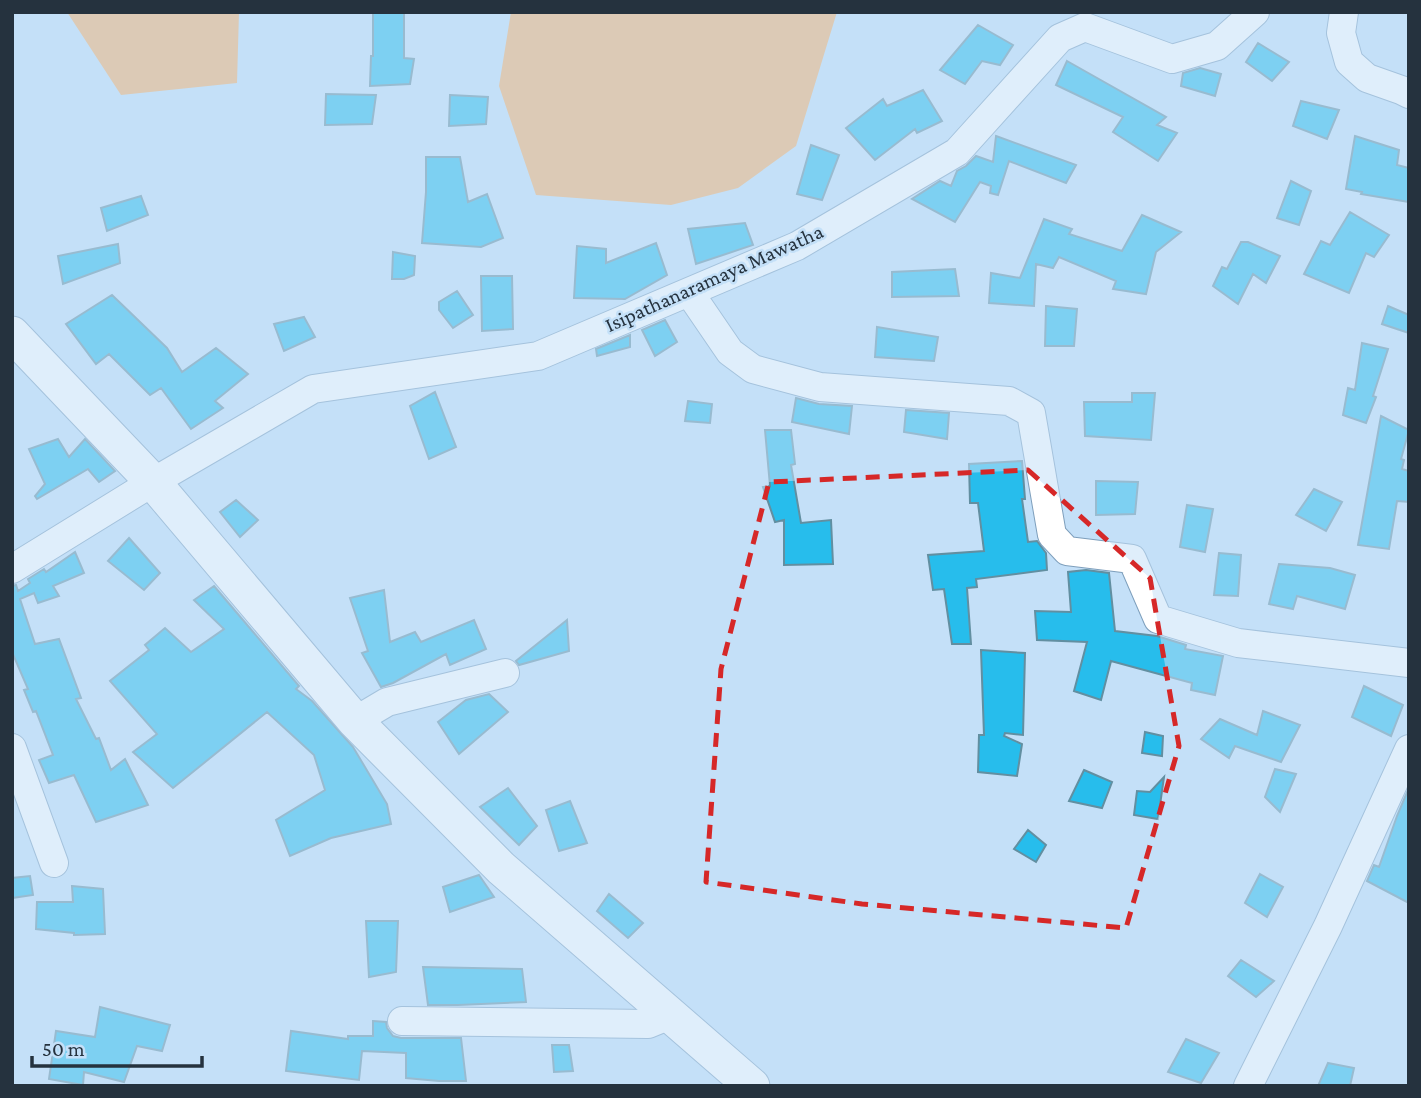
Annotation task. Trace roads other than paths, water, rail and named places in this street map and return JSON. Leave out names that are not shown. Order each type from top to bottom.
[{"type":"street","name":"Isipathanaramaya Mawatha","points":[[12,569],[153,482],[313,389],[538,356],[797,246],[957,152],[1060,38],[1086,27],[1172,59],[1217,46],[1255,12]]},
{"type":"street","points":[[1344,12],[1340,33],[1349,62],[1367,78],[1409,94]]},
{"type":"street","points":[[689,292],[730,352],[753,369],[820,387],[1009,401],[1031,413],[1052,536],[1067,551],[1132,559],[1158,619],[1238,643],[1409,663]]},
{"type":"street","points":[[12,334],[153,482],[355,721],[501,868],[752,1086]]},
{"type":"street","points":[[355,721],[387,702],[505,673]]},
{"type":"street","points":[[12,748],[54,863]]},
{"type":"street","points":[[1248,1086],[1328,926],[1409,750]]},
{"type":"street","points":[[402,1021],[648,1024],[670,1015]]}]
